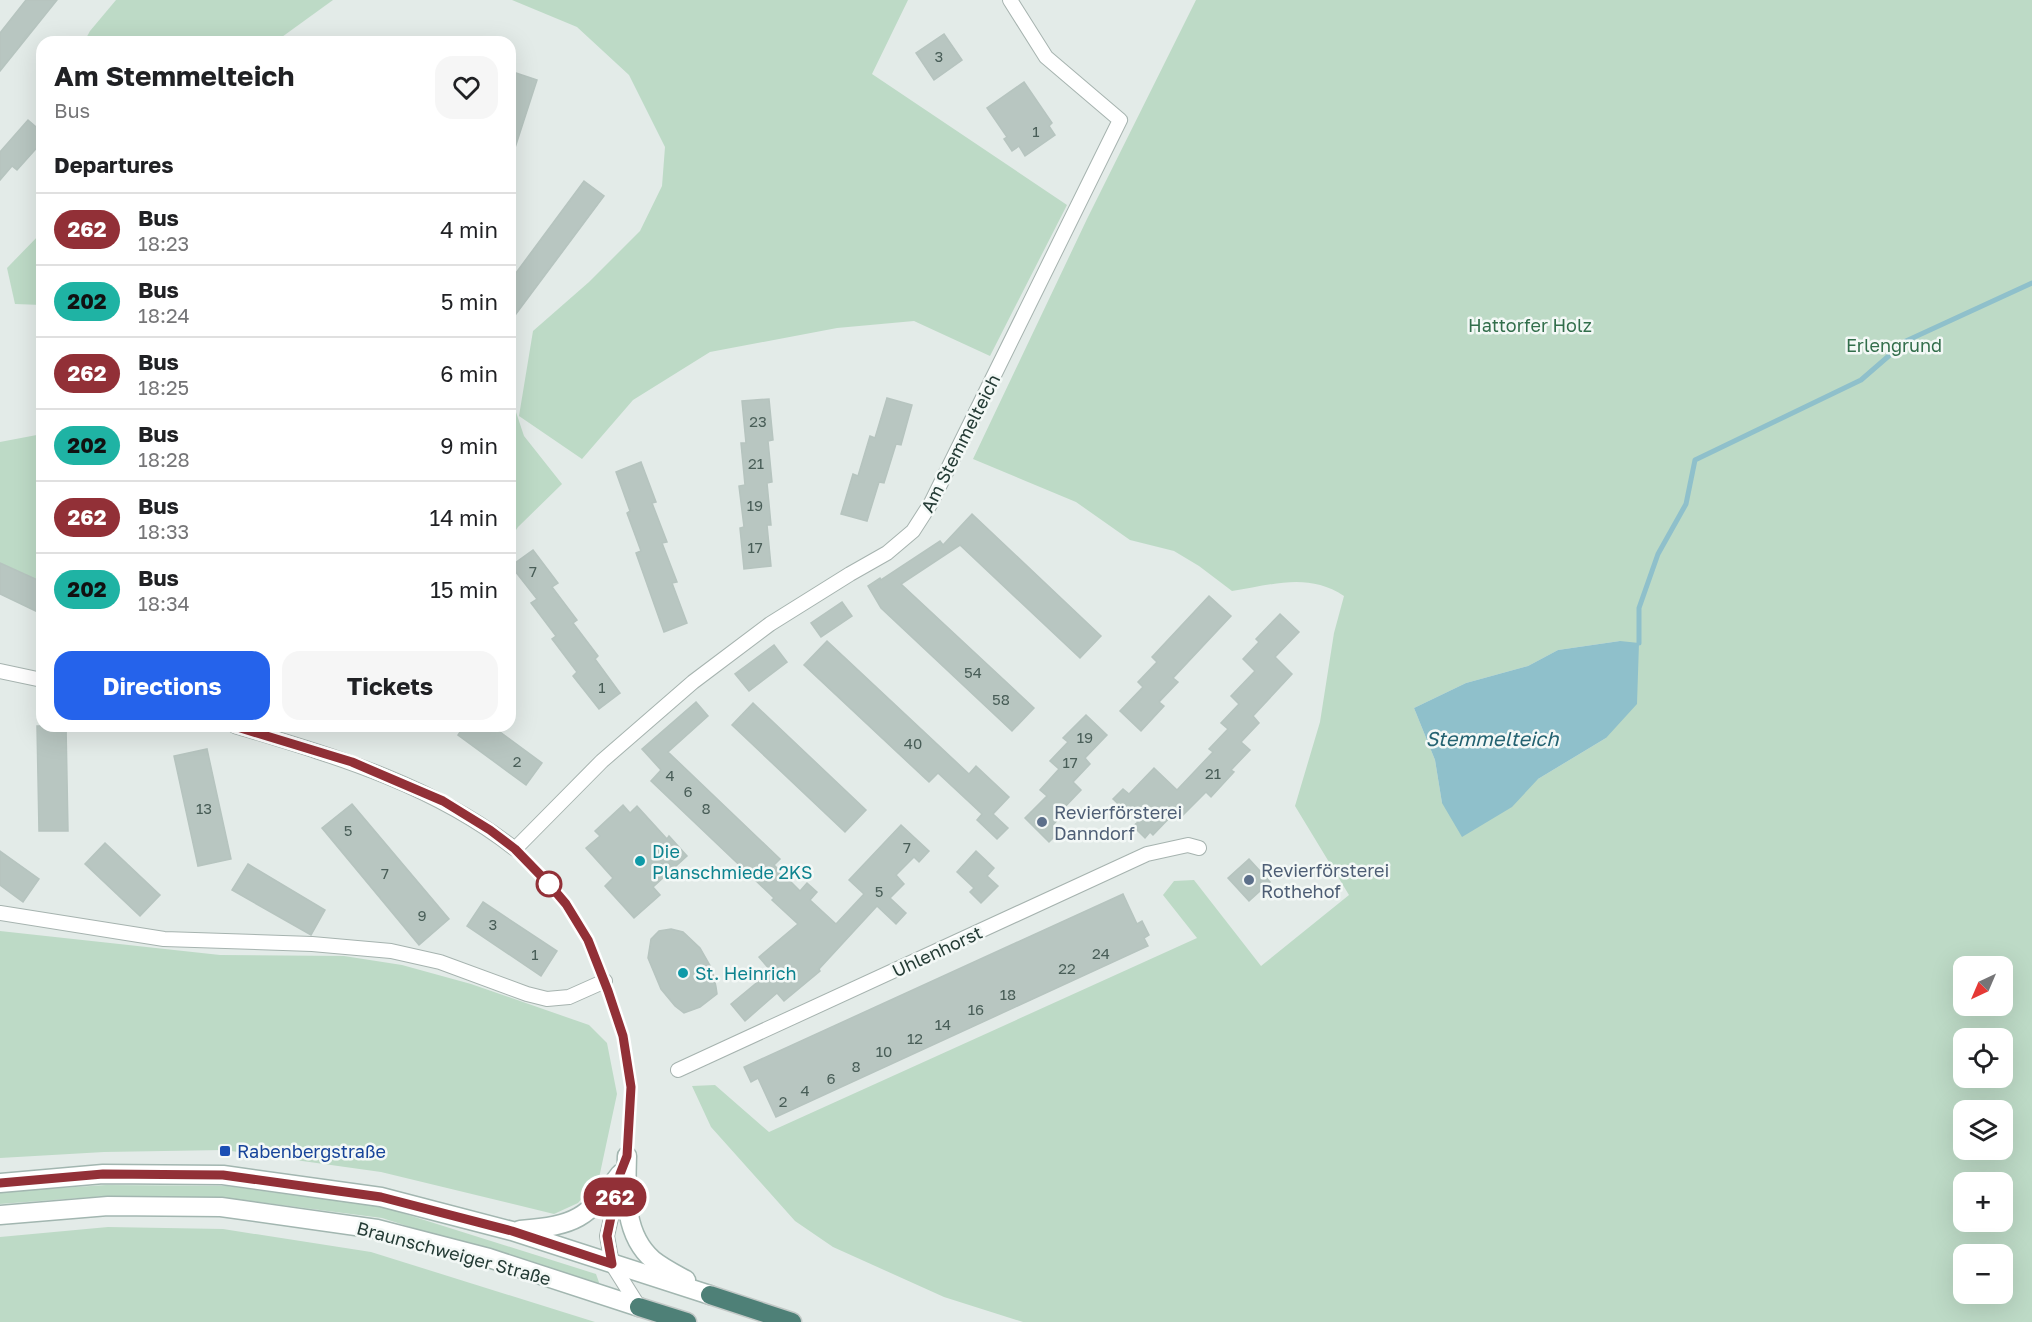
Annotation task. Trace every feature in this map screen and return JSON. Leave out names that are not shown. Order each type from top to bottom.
[{"type":"highway","name":"Braunschweiger Straße","points":[[710,1294],[792,1322]]},
{"type":"highway","name":"Braunschweiger Straße","points":[[639,1307],[687,1322]]},
{"type":"main road","points":[[627,1156],[626,1198],[630,1224],[639,1244],[654,1261],[710,1294]]},
{"type":"main road","name":"Braunschweiger Straße","points":[[0,1183],[103,1174],[223,1175],[381,1197],[512,1231],[710,1294]]},
{"type":"main road","points":[[512,1231],[547,1228],[584,1216],[602,1199],[620,1174]]},
{"type":"main road","name":"Braunschweiger Straße","points":[[0,1215],[108,1206],[221,1207],[377,1229],[489,1258],[639,1307]]},
{"type":"street","name":"Am Stemmelteich","points":[[254,732],[352,762],[443,801],[490,830],[515,849],[602,760],[693,682],[770,624],[887,553],[913,531],[931,503],[1120,120],[1046,57],[1010,0]]},
{"type":"street","points":[[0,671],[36,679]]},
{"type":"street","name":"Uhlenhorst","points":[[678,1070],[1147,854],[1188,845],[1199,848]]},
{"type":"street","points":[[0,913],[164,939],[312,944],[391,951],[440,962],[526,994],[547,999],[569,998],[604,981]]},
{"type":"street","points":[[627,1156],[620,1174],[607,1236],[612,1264],[639,1307]]},
{"type":"green space","points":[[116,0],[333,0],[283,36],[87,36]]},
{"type":"green space","points":[[512,0],[908,0],[872,74],[1067,205],[990,356],[914,321],[837,328],[710,352],[633,400],[582,459],[519,416],[533,331],[589,282],[640,231],[662,186],[665,147],[629,75],[577,27]]},
{"type":"green space","name":"Hattorfer Holz","points":[[1196,0],[2032,0],[2032,1322],[1023,1322],[944,1297],[833,1247],[795,1221],[711,1127],[692,1086],[715,1085],[769,1132],[1197,938],[1163,895],[1174,881],[1194,880],[1261,966],[1349,895],[1295,806],[1320,722],[1334,633],[1344,596],[1317,584],[1303,582],[1232,591],[1199,566],[1174,551],[1130,540],[1076,502],[973,459],[1087,219]],"holes":[[[1620,641],[1606,738],[1538,779],[1442,803],[1435,760],[1414,708],[1466,683],[1528,666],[1558,650]]]},
{"type":"green space","points":[[36,238],[36,305],[15,304],[7,268]]},
{"type":"green space","points":[[516,412],[524,436],[562,484],[516,530]]},
{"type":"green space","points":[[36,435],[36,579],[0,563],[0,442]]},
{"type":"green space","points":[[0,931],[220,955],[344,956],[402,965],[471,984],[589,1025],[607,1043],[617,1094],[599,1178],[578,1203],[554,1214],[381,1172],[224,1150],[104,1152],[0,1158]]},
{"type":"green space","points":[[106,1185],[227,1186],[383,1207],[596,1274],[601,1288],[382,1218],[228,1198],[106,1196],[0,1204],[0,1192]]},
{"type":"green space","points":[[108,1227],[223,1229],[371,1252],[595,1322],[0,1322],[0,1237]]},
{"type":"water","name":"Stemmelteich","points":[[1620,641],[1639,643],[1637,704],[1606,738],[1538,779],[1512,807],[1462,837],[1442,803],[1435,760],[1414,708],[1466,683],[1528,666],[1558,650]]},
{"type":"building","points":[[26,0],[57,0],[0,71],[0,33]]},
{"type":"building","points":[[944,34],[962,60],[934,80],[916,53]]},
{"type":"building","points":[[516,73],[537,80],[516,145]]},
{"type":"building","points":[[1024,82],[1052,123],[1049,126],[1055,135],[1025,156],[1019,146],[1012,151],[1004,139],[1007,137],[987,108]]},
{"type":"building","points":[[28,120],[36,127],[36,149],[17,170],[12,166],[0,180],[0,152]]},
{"type":"building","points":[[584,181],[604,196],[516,314],[516,273]]},
{"type":"building","points":[[887,398],[912,405],[901,445],[896,444],[884,483],[879,482],[867,521],[841,514],[853,474],[858,476],[870,436],[875,438]]},
{"type":"building","points":[[769,399],[773,440],[768,441],[772,482],[767,483],[771,525],[767,525],[771,566],[744,569],[740,528],[744,527],[739,486],[745,485],[741,443],[746,443],[742,401]]},
{"type":"building","points":[[641,462],[656,502],[652,503],[667,542],[662,543],[677,582],[672,583],[687,623],[664,632],[636,553],[641,551],[627,513],[630,511],[616,472]]},
{"type":"building","points":[[972,514],[1101,636],[1080,658],[960,545],[901,584],[1034,708],[1012,731],[881,608],[868,586],[880,578],[881,580],[940,541],[943,545]]},
{"type":"building","points":[[533,550],[558,583],[552,587],[577,620],[573,623],[598,656],[595,659],[620,693],[599,709],[573,676],[577,672],[552,639],[556,636],[531,603],[537,599],[516,572],[516,562]]},
{"type":"building","points":[[0,563],[36,579],[36,611],[0,594]]},
{"type":"building","points":[[1209,596],[1231,616],[1173,678],[1178,682],[1159,702],[1164,706],[1141,731],[1120,711],[1143,687],[1138,682],[1157,662],[1152,657]]},
{"type":"building","points":[[842,602],[852,616],[821,637],[811,623]]},
{"type":"building","points":[[1280,614],[1299,632],[1275,657],[1292,674],[1253,716],[1259,723],[1241,742],[1250,750],[1231,770],[1234,772],[1211,797],[1206,792],[1183,815],[1177,810],[1153,835],[1150,832],[1145,838],[1133,826],[1138,822],[1113,799],[1123,789],[1129,794],[1154,768],[1177,790],[1213,752],[1209,749],[1228,729],[1221,723],[1239,704],[1231,696],[1255,671],[1243,659],[1259,642],[1256,639]]},
{"type":"building","points":[[827,641],[969,774],[976,766],[1009,797],[993,814],[1008,828],[997,839],[977,820],[982,814],[938,773],[929,782],[804,665]]},
{"type":"building","points":[[774,645],[787,662],[749,691],[735,674]]},
{"type":"building","points":[[696,702],[708,716],[668,752],[780,859],[774,865],[800,891],[807,883],[817,892],[810,900],[836,924],[864,894],[849,880],[901,825],[929,851],[919,862],[914,857],[896,875],[904,884],[890,898],[906,913],[896,924],[877,906],[819,969],[820,971],[784,1001],[777,993],[745,1021],[731,1004],[771,971],[759,957],[798,924],[772,900],[774,898],[651,781],[661,770],[642,749]]},
{"type":"building","points":[[753,703],[866,810],[845,832],[732,725]]},
{"type":"building","points":[[1086,715],[1107,735],[1085,758],[1090,764],[1073,782],[1081,790],[1062,810],[1064,813],[1052,826],[1059,832],[1049,842],[1025,818],[1047,796],[1040,790],[1059,769],[1050,761],[1068,742],[1063,738]]},
{"type":"building","points":[[37,732],[66,732],[68,831],[39,831]]},
{"type":"building","points":[[460,732],[500,732],[542,763],[526,785],[458,735]]},
{"type":"building","points":[[207,749],[231,859],[198,866],[174,756]]},
{"type":"building","points":[[352,804],[449,919],[419,945],[322,828]]},
{"type":"building","name":"Die Planschmiede 2KS","points":[[623,805],[630,813],[637,806],[667,839],[669,836],[687,856],[653,887],[660,895],[634,918],[605,886],[613,878],[586,848],[600,836],[595,831]]},
{"type":"building","points":[[105,843],[160,895],[140,916],[85,864]]},
{"type":"building","points":[[0,851],[39,879],[23,902],[0,885]]},
{"type":"building","points":[[976,851],[994,868],[987,876],[998,886],[981,903],[970,892],[974,888],[957,872]]},
{"type":"building","name":"Revierförsterei Rothehof","points":[[1249,859],[1270,882],[1249,901],[1228,878]]},
{"type":"building","points":[[248,864],[325,910],[311,935],[232,890]]},
{"type":"building","points":[[1123,894],[1137,924],[1142,921],[1149,935],[1144,938],[1148,946],[776,1117],[758,1078],[751,1082],[744,1067]]},
{"type":"building","points":[[483,902],[557,951],[541,976],[467,926]]},
{"type":"building","name":"St. Heinrich","points":[[671,929],[683,932],[700,948],[712,969],[716,987],[717,994],[700,1007],[684,1013],[661,989],[648,958],[651,939],[659,931]]},
{"type":"waterway","points":[[1639,643],[1639,608],[1658,554],[1686,504],[1695,460],[1861,380],[1906,341],[2032,283]]},
{"type":"bus line","name":"262","points":[[0,1183],[103,1174],[223,1175],[381,1197],[512,1231],[612,1264],[607,1236],[620,1174],[627,1156],[631,1087],[623,1036],[608,991],[588,940],[566,904],[515,849],[490,830],[443,801],[352,762],[254,732]]},
{"type":"place","name":"Revierförsterei Danndorf","points":[[1042,822]]},
{"type":"place","name":"Die Planschmiede 2KS","points":[[640,861]]},
{"type":"place","name":"Revierförsterei Rothehof","points":[[1249,880]]},
{"type":"place","name":"St. Heinrich","points":[[683,973]]},
{"type":"place","name":"Rabenbergstraße","points":[[225,1151]]},
{"type":"park label","name":"Erlengrund","points":[[1894,345]]}]
